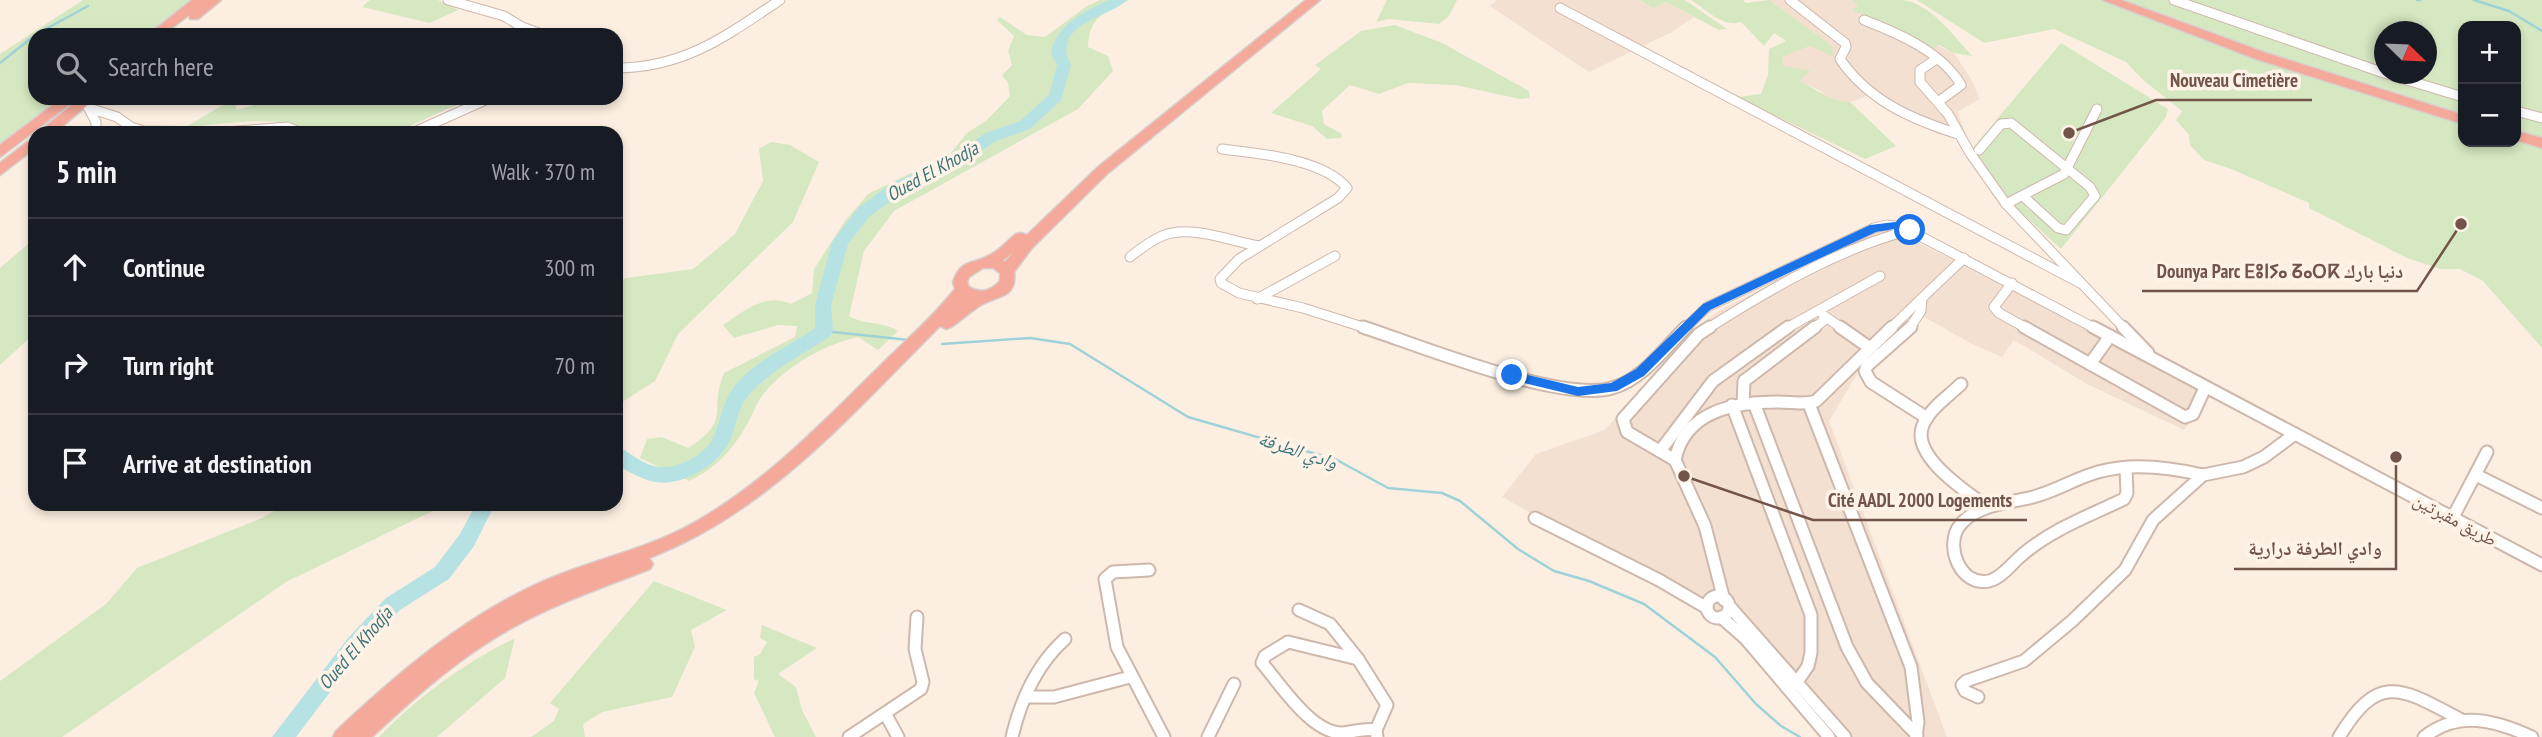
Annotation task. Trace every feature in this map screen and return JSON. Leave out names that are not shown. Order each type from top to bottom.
[{"type":"highway","points":[[163,28],[200,0]]},
{"type":"highway","points":[[178,28],[215,0]]},
{"type":"highway","points":[[991,262],[1014,244],[1135,131],[1303,0]]},
{"type":"highway","points":[[1007,271],[1027,244],[1103,170],[1314,0]]},
{"type":"highway","points":[[2109,0],[2261,56],[2458,118]]},
{"type":"highway","points":[[2135,0],[2290,56],[2458,108]]},
{"type":"highway","points":[[34,126],[62,105]]},
{"type":"highway","points":[[55,126],[84,105]]},
{"type":"highway","points":[[2521,126],[2542,132]]},
{"type":"highway","points":[[0,152],[28,131]]},
{"type":"highway","points":[[2521,137],[2542,143]]},
{"type":"highway","points":[[0,170],[28,147]]},
{"type":"highway","points":[[343,737],[424,663],[493,616],[565,581],[677,540],[739,503],[816,438],[949,307],[963,290],[961,278],[966,270],[980,263],[991,262],[1001,265],[1007,271],[1008,282],[1003,289],[982,297],[953,317],[798,469],[743,513],[684,548],[548,601],[498,626],[434,670],[359,737]]},
{"type":"highway","points":[[963,290],[973,296],[982,297]]},
{"type":"street","points":[[448,0],[504,16],[526,28]]},
{"type":"street","points":[[623,68],[635,68],[691,55],[723,38],[780,0]]},
{"type":"street","points":[[1790,0],[1845,43],[1846,47],[1840,54],[1840,59],[1868,91],[1918,121],[1958,134]]},
{"type":"street","points":[[2174,0],[2374,69]]},
{"type":"street","points":[[1560,8],[2080,283]]},
{"type":"street","points":[[1864,20],[1896,33],[1956,75],[1961,85],[1938,102]]},
{"type":"street","points":[[1935,60],[1920,70],[1918,78],[1948,114],[1958,134],[2006,204],[2158,362]]},
{"type":"street","points":[[2421,84],[2458,95]]},
{"type":"street","points":[[89,105],[96,126]]},
{"type":"street","points":[[94,105],[130,126]]},
{"type":"street","points":[[428,126],[474,105]]},
{"type":"street","points":[[2006,204],[2057,179],[2068,169],[2097,109]]},
{"type":"street","points":[[2521,112],[2542,118]]},
{"type":"street","points":[[1979,150],[2002,123],[2011,123],[2093,189],[2095,195],[2068,229],[2058,228],[2023,196]]},
{"type":"street","points":[[1222,149],[1245,151],[1306,166],[1334,174],[1346,183],[1345,191],[1338,198],[1259,246],[1225,271],[1220,279],[1224,287],[1554,387],[1578,391],[1602,390],[1624,384],[1640,373],[1707,307],[1874,228],[1895,226],[1910,230]]},
{"type":"street","points":[[1675,460],[1627,432],[1623,419],[1699,334],[1751,301],[1869,241],[1910,230]]},
{"type":"street","name":"طريق مقبرتين","points":[[1910,230],[2542,565]]},
{"type":"street","points":[[1130,257],[1152,241],[1179,233],[1259,246]]},
{"type":"street","points":[[1257,299],[1335,256]]},
{"type":"street","points":[[1721,618],[1728,614],[1727,603],[1705,526],[1675,460],[1676,449],[1695,425],[1712,410],[1743,404],[1809,404],[1816,401],[1964,258]]},
{"type":"street","points":[[1797,682],[1808,666],[1811,653],[1811,615],[1743,404],[1744,380],[1822,315],[1880,276]]},
{"type":"street","points":[[2012,283],[1994,307],[1999,313],[2185,416],[2193,414],[2205,388]]},
{"type":"street","points":[[1922,298],[1921,311],[1914,324],[1867,366],[1865,371],[1871,382],[1927,418]]},
{"type":"street","points":[[1660,451],[1713,381],[1781,331],[1822,315]]},
{"type":"street","points":[[1822,315],[1870,348]]},
{"type":"street","points":[[2090,364],[2110,336]]},
{"type":"street","points":[[1961,384],[1927,418],[1920,433],[1926,454],[1987,507]]},
{"type":"street","points":[[1743,404],[1847,647],[1867,683],[1916,736]]},
{"type":"street","points":[[1809,404],[1912,667],[1918,722],[1916,736]]},
{"type":"street","points":[[2126,469],[2127,493],[2124,499],[2044,536],[1994,579],[1982,582],[1963,570],[1953,554],[1961,524],[1987,507],[2045,494],[2098,472],[2126,469],[2175,468],[2203,475],[2243,467],[2264,457],[2295,434]]},
{"type":"street","points":[[2452,519],[2487,452]]},
{"type":"street","points":[[1978,697],[1965,691],[1962,685],[1965,681],[2024,661],[2072,621],[2125,570],[2153,520],[2203,475]]},
{"type":"street","points":[[2476,475],[2542,508]]},
{"type":"street","points":[[1535,518],[1658,580],[1721,618],[1745,638],[1829,737]]},
{"type":"street","points":[[1149,570],[1113,572],[1105,579],[1117,647],[1130,677],[1164,737]]},
{"type":"street","points":[[1707,608],[1711,598],[1727,603],[1845,737]]},
{"type":"street","points":[[1299,610],[1330,624],[1358,659],[1387,705],[1376,734],[1363,728],[1343,733],[1318,728],[1262,663],[1265,656],[1288,642],[1358,659]]},
{"type":"street","points":[[849,737],[886,715],[921,688],[923,682],[915,649],[917,617]]},
{"type":"street","points":[[1012,737],[1016,717],[1039,669],[1065,639]]},
{"type":"street","points":[[1026,697],[1054,697],[1098,688],[1130,677]]},
{"type":"street","points":[[1208,737],[1234,684]]},
{"type":"street","points":[[2339,737],[2365,701],[2382,690],[2399,690],[2460,719]]},
{"type":"street","points":[[886,715],[898,737]]},
{"type":"street","points":[[2424,737],[2434,728],[2460,719],[2483,719],[2532,737]]},
{"type":"shaded area","points":[[1497,0],[1638,0],[1653,8],[1666,2],[1694,17],[1672,32],[1589,72],[1490,6]]},
{"type":"shaded area","points":[[1769,0],[1852,0],[1858,5],[1854,9],[1954,53],[1980,99],[1957,112],[1966,134],[1939,135],[1867,96],[1850,102],[1834,102],[1819,90],[1798,81],[1810,71],[1784,66],[1781,57],[1810,46],[1832,47]]},
{"type":"shaded area","points":[[1892,229],[2212,394],[2184,430],[2087,384],[2014,340],[2002,357],[1970,343],[1928,319],[1908,313],[1866,359],[1829,421],[1947,737],[1822,737],[1725,628],[1685,599],[1502,497],[1536,454],[1605,430],[1694,328],[1722,309],[1875,231]]},
{"type":"green space","points":[[83,0],[200,0],[163,28],[40,28]]},
{"type":"green space","points":[[370,0],[438,0],[458,10],[430,23],[362,7]]},
{"type":"green space","points":[[1100,0],[1129,0],[1112,8],[1091,28],[1088,47],[1108,56],[1113,71],[1078,109],[894,211],[864,251],[849,316],[898,331],[878,350],[858,337],[832,345],[784,373],[763,395],[743,431],[724,456],[689,481],[640,458],[647,439],[662,437],[688,448],[702,438],[715,422],[724,373],[795,337],[797,326],[778,325],[734,338],[723,325],[747,309],[764,302],[773,300],[791,304],[812,293],[814,269],[845,221],[868,194],[950,154],[967,133],[987,120],[1010,96],[1008,83],[1002,75],[1012,65],[1008,51],[1014,36],[997,20],[1000,17],[1027,35],[1045,37],[1087,6]]},
{"type":"green space","points":[[1387,0],[1457,0],[1449,16],[1439,24],[1389,19],[1376,22]]},
{"type":"green space","points":[[1639,0],[1685,0],[1727,29],[1719,30],[1666,2],[1653,8]]},
{"type":"green space","points":[[1691,0],[1743,0],[1746,3],[1769,0],[1832,46],[1834,57],[1810,46],[1782,57],[1784,66],[1811,71],[1799,81],[1830,97],[1850,102],[1896,146],[1865,159],[1737,97],[1761,94],[1768,75],[1769,49],[1786,41],[1774,33],[1764,46],[1741,22],[1721,20]]},
{"type":"green space","points":[[1852,0],[1903,0],[1913,3],[1941,22],[1972,56],[1954,53],[1939,45],[1928,51],[1853,10],[1858,5]]},
{"type":"green space","points":[[1917,0],[2542,0],[2542,348],[2483,281],[2460,269],[2440,269],[2407,258],[2309,208],[2309,203],[2204,160],[2190,145],[2189,135],[2176,120],[2182,111],[2142,79],[2126,62],[2054,29],[1984,43]]},
{"type":"green space","points":[[1395,25],[1442,43],[1529,91],[1530,98],[1520,99],[1455,85],[1408,83],[1379,94],[1350,85],[1322,111],[1324,124],[1342,134],[1341,138],[1327,139],[1312,126],[1271,113],[1321,69],[1315,65],[1361,31]]},
{"type":"green space","points":[[28,36],[28,105],[61,105],[32,126],[28,126],[28,129],[0,149],[0,54]]},
{"type":"green space","points":[[2061,43],[2168,109],[2166,117],[2061,249],[2003,196],[1971,150]]},
{"type":"green space","points":[[222,105],[236,105],[237,110],[254,105],[456,105],[410,126],[297,126],[252,121],[188,126]]},
{"type":"green space","points":[[771,142],[790,145],[819,162],[793,222],[678,334],[655,381],[623,402],[623,280],[693,269],[735,234],[763,181],[759,149]]},
{"type":"green space","points":[[28,244],[28,339],[0,365],[0,268]]},
{"type":"green space","points":[[274,511],[433,511],[286,582],[62,737],[0,737],[0,681],[106,604],[137,568]]},
{"type":"green space","points":[[654,581],[727,610],[691,630],[695,647],[672,697],[602,712],[583,724],[585,737],[531,737],[554,721],[559,709],[550,703]]},
{"type":"green space","points":[[762,625],[817,648],[778,674],[796,687],[802,710],[816,737],[775,737],[754,693],[759,681],[754,679],[754,657],[760,654],[767,642],[760,638]]},
{"type":"green space","points":[[515,638],[505,678],[437,737],[379,737],[409,708],[443,682],[478,658]]},
{"type":"waterway","name":"Oued El Khodja","points":[[623,459],[642,470],[667,475],[695,465],[712,453],[722,439],[732,408],[742,390],[770,366],[824,331],[823,305],[840,242],[864,212],[898,187],[949,165],[991,137],[1025,125],[1056,97],[1064,65],[1058,53],[1061,38],[1085,16],[1120,0]]},
{"type":"waterway","points":[[2474,0],[2509,11],[2542,31]]},
{"type":"waterway","points":[[48,28],[88,6]]},
{"type":"waterway","points":[[0,63],[28,41]]},
{"type":"waterway","name":"وادي الطرفة","points":[[824,331],[909,340]]},
{"type":"waterway","name":"وادي الطرفة","points":[[942,344],[1030,338],[1070,344],[1188,417],[1337,460],[1388,488],[1442,493],[1460,501],[1518,549],[1554,571],[1589,581],[1644,604],[1715,657],[1756,704],[1781,726],[1800,737]]},
{"type":"waterway","name":"Oued El Khodja","points":[[283,737],[355,644],[393,604],[442,573],[467,540],[482,511]]},
{"type":"place","name":"Nouveau Cimetière","points":[[2069,133]]},
{"type":"place","name":"Dounya Parc ⴹⵓⵏⵢⴰ ⵒⴰⵔⴽ دنيا بارك","points":[[2461,224]]},
{"type":"place","name":"وادي الطرفة درارية","points":[[2396,457]]},
{"type":"place","name":"Cité AADL 2000 Logements","points":[[1684,476]]},
{"type":"route","points":[[1512,375],[1566,390],[1590,392],[1624,384],[1640,373],[1707,307],[1874,228],[1887,225],[1910,230]]}]
